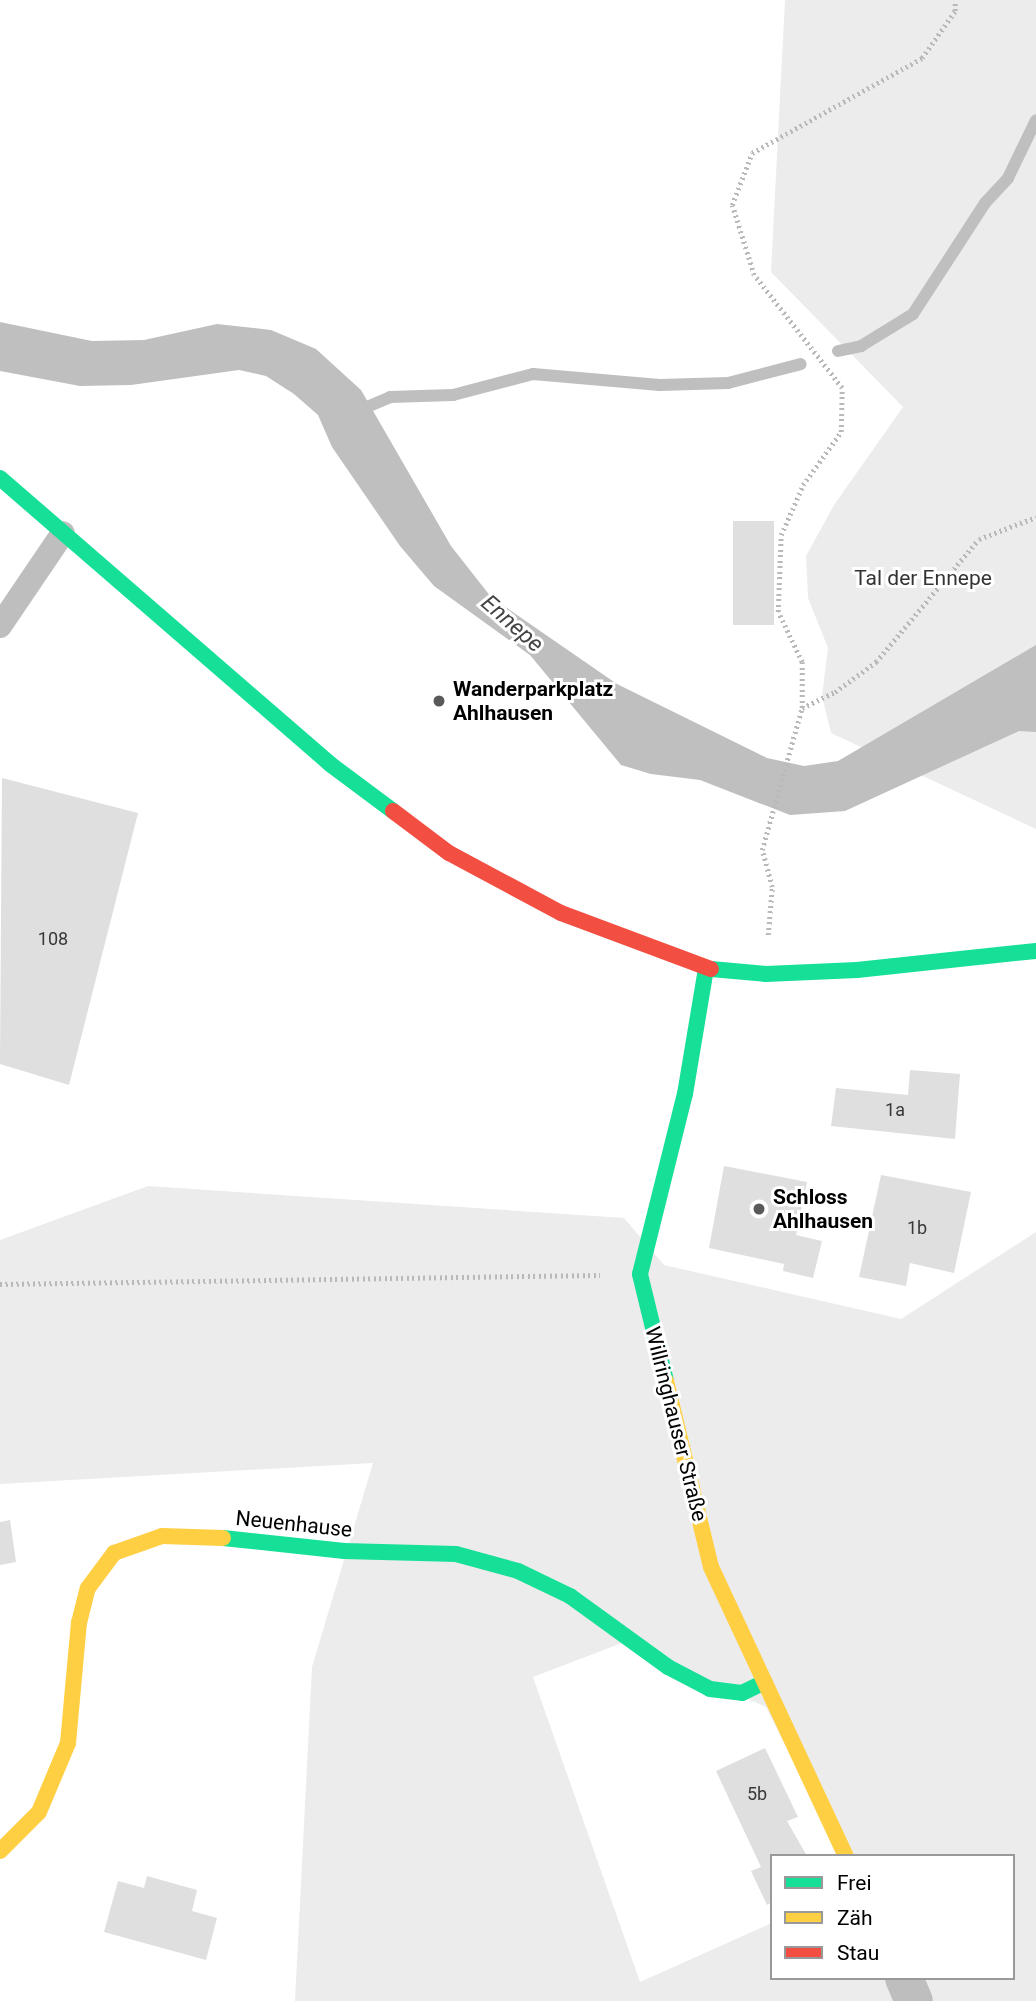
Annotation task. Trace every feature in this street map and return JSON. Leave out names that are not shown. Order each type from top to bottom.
[{"type":"street","points":[[2,480],[330,764],[449,853],[561,913],[705,969],[766,974],[857,970],[1036,951]]},
{"type":"street","name":"Willringhauser Straße","points":[[705,969],[685,1094],[640,1274],[710,1567],[845,1854]]},
{"type":"street","name":"Neuenhause","points":[[0,1851],[39,1812],[68,1743],[77,1636],[88,1588],[114,1553],[162,1536],[262,1540],[344,1551],[456,1554],[518,1571],[570,1596],[668,1667],[710,1689],[742,1693],[765,1682]]},
{"type":"street","points":[[905,1980],[914,2001]]},
{"type":"lane","points":[[0,626],[63,533]]},
{"type":"path","points":[[772,887],[762,850],[802,708],[802,662],[778,612],[780,535],[803,485],[841,432],[842,388],[754,275],[732,205],[752,153],[922,58],[955,11],[955,0]]},
{"type":"path","points":[[802,708],[835,692],[876,662],[979,539],[1036,517]]},
{"type":"path","points":[[0,1284],[640,1274]]},
{"type":"green space","name":"Tal der Ennepe","points":[[785,0],[1036,0],[1036,829],[831,733],[822,696],[828,648],[808,598],[806,556],[834,505],[903,407],[771,272]]},
{"type":"green space","points":[[148,1186],[624,1218],[664,1265],[901,1319],[1036,1232],[1036,2001],[295,2001],[312,1667],[373,1463],[0,1484],[0,1240]],"holes":[[[622,1643],[766,1707],[840,1854],[1015,1854],[1015,1980],[770,1980],[770,1924],[640,1982],[533,1677]]]},
{"type":"water","name":"Ennepe","points":[[0,322],[92,341],[144,340],[217,324],[271,330],[316,349],[361,390],[451,546],[491,597],[617,684],[767,758],[804,766],[838,761],[1036,645],[1036,732],[1019,731],[845,811],[790,815],[700,780],[651,774],[621,765],[530,655],[434,586],[400,546],[332,447],[318,415],[294,394],[266,376],[239,370],[131,385],[80,386],[0,371]]},
{"type":"building","points":[[733,521],[774,521],[774,625],[733,625]]},
{"type":"building","points":[[2,778],[138,813],[69,1085],[0,1064]]},
{"type":"building","points":[[910,1070],[960,1074],[955,1139],[831,1126],[836,1088],[908,1095]]},
{"type":"building","name":"Schloss Ahlhausen","points":[[724,1166],[807,1182],[796,1235],[822,1241],[813,1278],[783,1271],[784,1264],[709,1248]]},
{"type":"building","points":[[881,1175],[971,1192],[954,1273],[910,1263],[906,1286],[859,1277]]},
{"type":"building","points":[[10,1520],[16,1562],[0,1565],[0,1522]]},
{"type":"building","points":[[765,1748],[798,1817],[787,1821],[806,1854],[770,1854],[770,1903],[767,1905],[751,1871],[761,1867],[716,1771]]},
{"type":"building","points":[[147,1876],[197,1890],[192,1911],[217,1918],[206,1960],[104,1932],[118,1881],[144,1888]]},
{"type":"waterway","points":[[838,351],[861,346],[913,314],[985,203],[1008,178],[1036,120]]},
{"type":"waterway","points":[[355,412],[390,397],[453,395],[533,374],[660,385],[728,383],[801,364]]},
{"type":"traffic: fast","points":[[0,478],[330,764],[393,811]]},
{"type":"traffic: fast","points":[[711,969],[766,974],[857,970],[1036,951]]},
{"type":"traffic: fast","points":[[666,1381],[640,1274],[685,1094],[706,969]]},
{"type":"traffic: fast","points":[[223,1538],[344,1551],[456,1554],[518,1571],[570,1596],[668,1667],[710,1689],[742,1693],[765,1682]]},
{"type":"traffic: slow","points":[[666,1381],[711,1567],[845,1854]]},
{"type":"traffic: slow","points":[[0,1851],[39,1812],[68,1743],[79,1623],[88,1588],[114,1553],[162,1536],[223,1538]]},
{"type":"traffic: jam","points":[[393,811],[449,853],[561,913],[711,969]]},
{"type":"place","name":"Wanderparkplatz Ahlhausen","points":[[439,701]]},
{"type":"place","name":"Schloss Ahlhausen","points":[[759,1209]]}]
